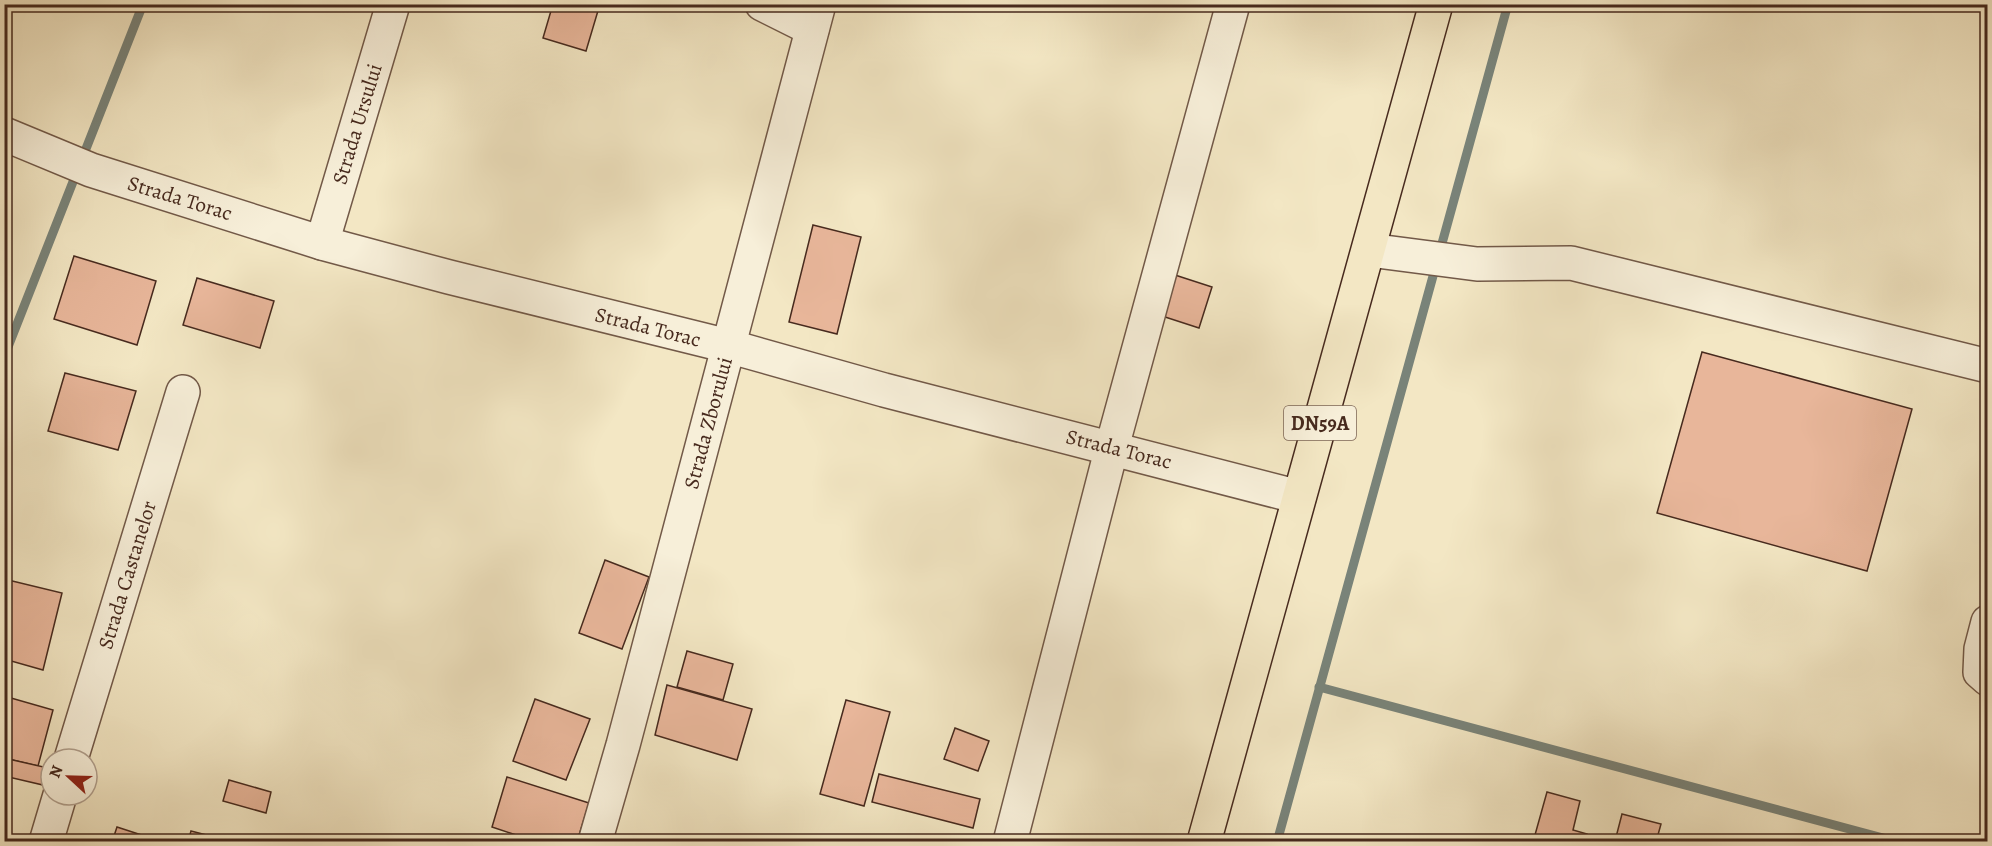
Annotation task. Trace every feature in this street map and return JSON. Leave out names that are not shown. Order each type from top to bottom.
[{"type":"main road","name":"DN59A","points":[[1204,842],[1370,250],[1436,4]]},
{"type":"street","name":"Strada Ursului","points":[[322,243],[393,4]]},
{"type":"street","points":[[762,4],[816,17]]},
{"type":"street","points":[[1010,842],[1112,447],[1233,4]]},
{"type":"street","name":"Strada Zborului","points":[[595,842],[626,734],[816,17]]},
{"type":"street","name":"Strada Torac","points":[[4,134],[91,170],[322,243],[728,346],[884,390],[1299,497]]},
{"type":"street","points":[[1370,250],[1477,264],[1571,263],[1988,366]]},
{"type":"street","name":"Strada Castanelor","points":[[75,747],[183,392]]},
{"type":"street","points":[[1988,622],[1981,649],[1980,672],[1988,679]]},
{"type":"street","points":[[46,842],[56,807]]},
{"type":"building","points":[[553,4],[600,4],[586,51],[543,38]]},
{"type":"building","points":[[813,225],[861,237],[837,334],[789,322]]},
{"type":"building","points":[[74,256],[156,281],[137,345],[54,319]]},
{"type":"building","points":[[1175,275],[1212,287],[1199,328],[1162,316]]},
{"type":"building","points":[[197,278],[274,301],[260,348],[183,325]]},
{"type":"building","points":[[1702,352],[1912,409],[1867,571],[1657,513]]},
{"type":"building","points":[[65,373],[136,391],[118,450],[48,431]]},
{"type":"building","points":[[605,560],[649,577],[622,649],[579,633]]},
{"type":"building","points":[[4,579],[62,593],[43,670],[4,659]]},
{"type":"building","points":[[687,651],[733,664],[723,700],[677,687]]},
{"type":"building","points":[[667,685],[752,709],[737,760],[655,735]]},
{"type":"building","points":[[4,696],[53,710],[43,747],[39,747],[38,766],[4,758]]},
{"type":"building","points":[[535,699],[590,719],[566,780],[513,761]]},
{"type":"building","points":[[846,700],[890,712],[864,806],[820,794]]},
{"type":"building","points":[[955,728],[989,741],[978,771],[944,759]]},
{"type":"building","points":[[4,758],[39,766],[39,784],[4,776]]},
{"type":"building","points":[[879,774],[980,799],[973,828],[872,802]]},
{"type":"building","points":[[507,777],[589,803],[577,842],[537,842],[492,827]]},
{"type":"building","points":[[229,780],[271,792],[266,813],[223,801]]},
{"type":"building","points":[[1547,792],[1580,801],[1573,830],[1587,834],[1585,842],[1533,842]]},
{"type":"building","points":[[1622,814],[1661,824],[1656,842],[1595,842],[1596,836],[1615,841]]},
{"type":"building","points":[[117,827],[163,842],[112,842]]},
{"type":"building","points":[[191,831],[222,839],[221,842],[188,842]]},
{"type":"building","points":[[277,837],[295,842],[276,842]]},
{"type":"waterway","points":[[4,357],[143,4]]},
{"type":"waterway","points":[[1277,842],[1508,4]]},
{"type":"waterway","points":[[1319,687],[1898,842]]}]
